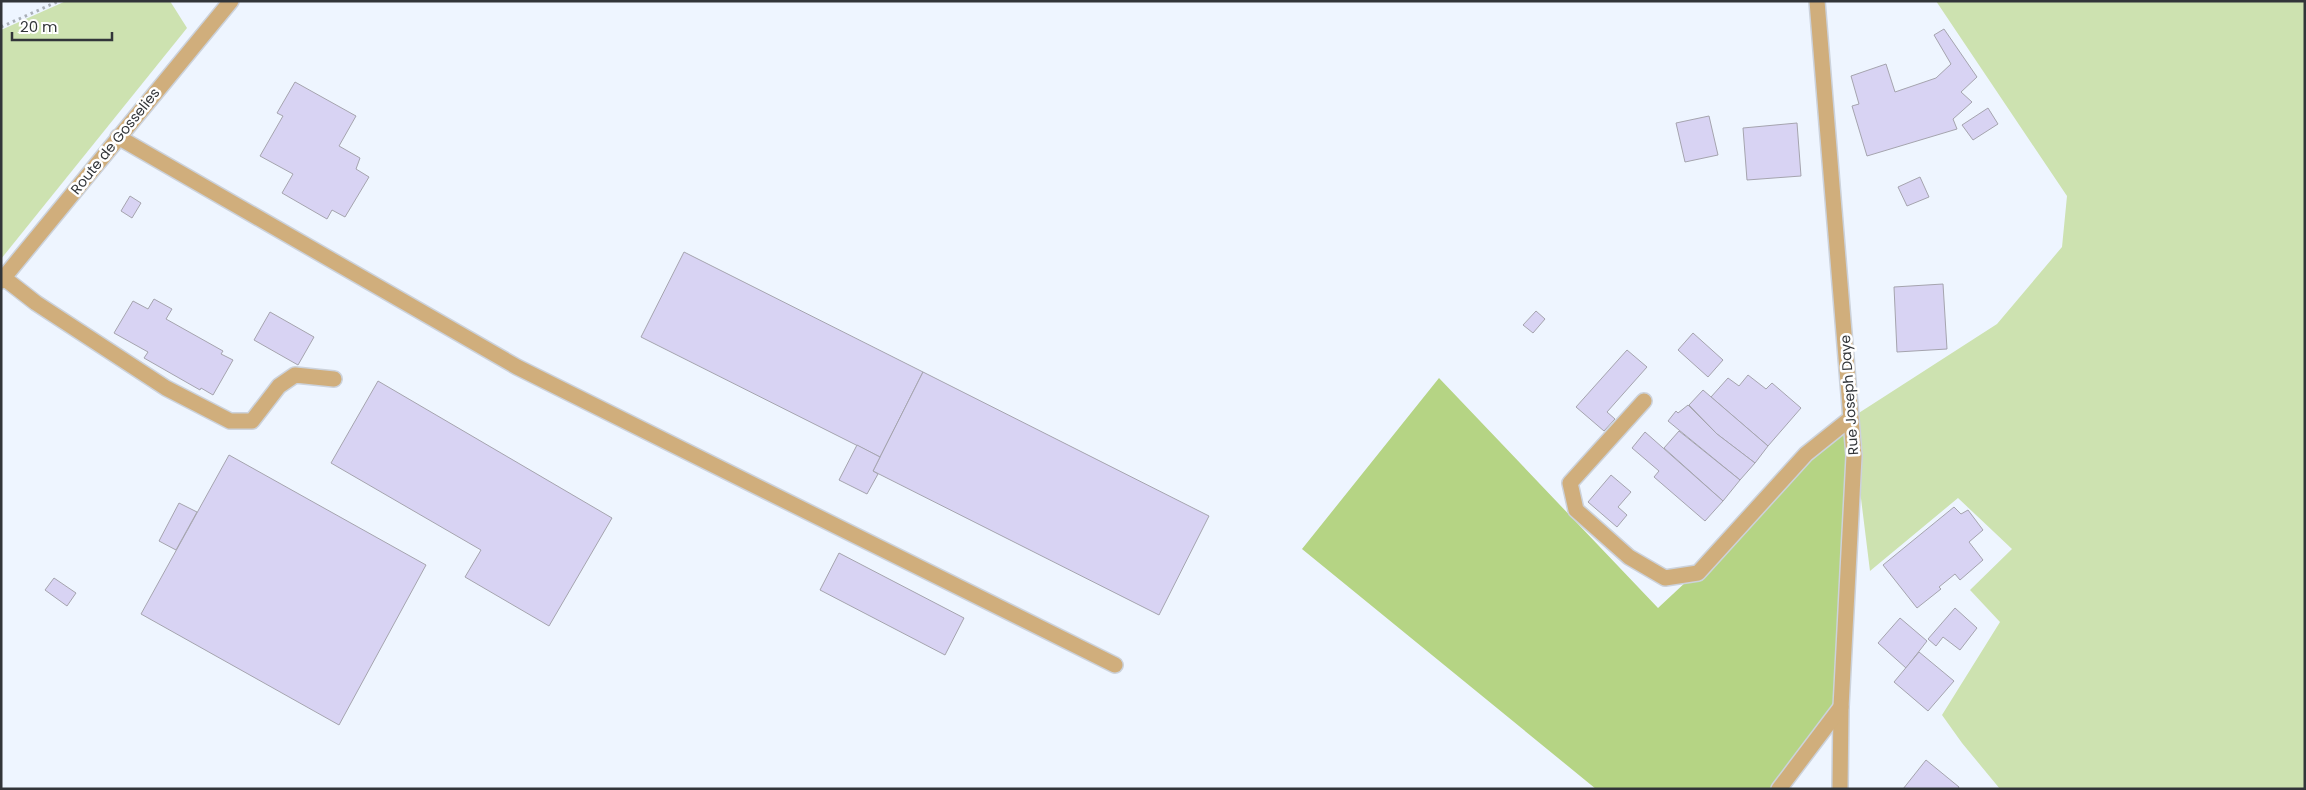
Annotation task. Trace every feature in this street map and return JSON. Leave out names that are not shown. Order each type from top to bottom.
[{"type":"street","name":"Route de Gosselies","points":[[3,279],[231,1]]},
{"type":"street","name":"Rue Joseph Daye","points":[[1817,1],[1854,456],[1840,789]]},
{"type":"street","points":[[118,137],[517,367],[1115,665]]},
{"type":"street","points":[[3,279],[36,303],[166,388],[230,421],[252,421],[279,386],[295,375],[334,379]]},
{"type":"street","points":[[1644,401],[1570,483],[1576,510],[1628,557],[1665,578],[1698,573],[1806,454],[1851,418]]},
{"type":"street","points":[[1779,789],[1842,707]]},
{"type":"path","points":[[1,27],[59,1]]},
{"type":"green space","points":[[66,1],[170,1],[187,28],[1,259],[1,30]]},
{"type":"green space","points":[[1936,1],[2305,1],[2305,789],[2000,789],[1962,743],[1942,715],[2000,622],[1970,590],[2012,549],[1958,498],[1870,571],[1851,418],[1997,324],[2062,247],[2067,196]]},
{"type":"green space","points":[[1439,378],[1658,608],[1718,552],[1851,418],[1841,707],[1779,789],[1596,789],[1302,549]]},
{"type":"building","points":[[1944,29],[1977,77],[1961,92],[1972,102],[1953,119],[1957,129],[1867,156],[1852,106],[1859,104],[1851,76],[1886,64],[1895,92],[1936,78],[1951,64],[1934,35]]},
{"type":"building","points":[[295,82],[356,116],[339,146],[360,158],[356,169],[369,177],[345,217],[332,210],[327,219],[282,193],[293,174],[260,156],[283,116],[277,113]]},
{"type":"building","points":[[1988,108],[1998,124],[1973,140],[1962,125]]},
{"type":"building","points":[[1709,116],[1718,155],[1685,162],[1676,123]]},
{"type":"building","points":[[1797,123],[1801,176],[1747,180],[1743,128]]},
{"type":"building","points":[[1920,177],[1929,197],[1907,206],[1898,187]]},
{"type":"building","points":[[130,196],[141,203],[132,218],[121,211]]},
{"type":"building","points":[[684,252],[923,372],[880,457],[641,337]]},
{"type":"building","points":[[1943,284],[1947,349],[1897,352],[1894,287]]},
{"type":"building","points":[[154,299],[172,309],[166,319],[223,351],[221,354],[233,360],[213,395],[201,388],[200,390],[144,358],[148,352],[114,333],[133,301],[148,309]]},
{"type":"building","points":[[1536,311],[1545,319],[1533,333],[1523,325]]},
{"type":"building","points":[[270,312],[314,337],[298,365],[254,340]]},
{"type":"building","points":[[1693,333],[1723,360],[1708,377],[1678,350]]},
{"type":"building","points":[[1627,350],[1647,367],[1607,412],[1615,419],[1604,431],[1576,407]]},
{"type":"building","points":[[923,372],[1209,516],[1159,615],[873,471]]},
{"type":"building","points":[[1748,375],[1766,389],[1772,383],[1801,408],[1768,446],[1711,397],[1728,378],[1739,386]]},
{"type":"building","points":[[378,381],[612,518],[549,626],[465,577],[481,550],[331,463]]},
{"type":"building","points":[[1703,390],[1768,446],[1755,463],[1717,434],[1689,405]]},
{"type":"building","points":[[1688,405],[1717,434],[1755,463],[1740,480],[1668,421],[1676,411],[1678,413]]},
{"type":"building","points":[[1679,431],[1740,480],[1723,501],[1664,448]]},
{"type":"building","points":[[1645,432],[1723,501],[1705,521],[1654,477],[1659,471],[1632,448]]},
{"type":"building","points":[[857,445],[880,457],[873,471],[878,474],[867,494],[839,480]]},
{"type":"building","points":[[229,455],[426,565],[339,725],[141,614]]},
{"type":"building","points":[[1611,475],[1631,492],[1618,507],[1627,515],[1617,527],[1588,502]]},
{"type":"building","points":[[179,503],[197,512],[176,550],[159,541]]},
{"type":"building","points":[[1954,507],[1961,514],[1968,510],[1983,530],[1969,542],[1983,560],[1960,580],[1955,574],[1939,587],[1941,589],[1917,608],[1883,565]]},
{"type":"building","points":[[839,553],[964,618],[945,655],[820,590]]},
{"type":"building","points":[[54,578],[76,593],[67,606],[45,590]]},
{"type":"building","points":[[1955,608],[1977,628],[1960,650],[1943,637],[1936,646],[1928,639]]},
{"type":"building","points":[[1900,618],[1927,641],[1906,668],[1878,643]]},
{"type":"building","points":[[1919,652],[1954,681],[1928,711],[1894,682]]},
{"type":"building","points":[[1926,760],[1959,787],[1958,789],[1903,789]]}]
